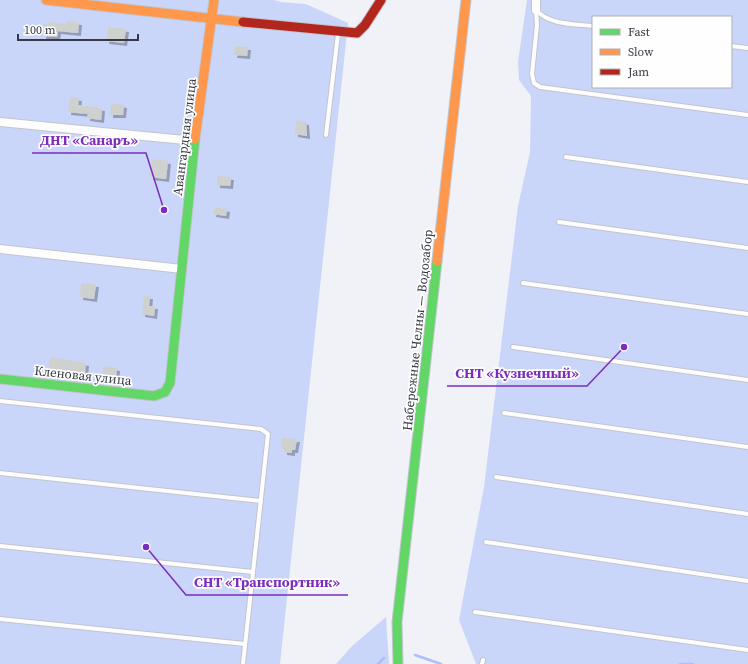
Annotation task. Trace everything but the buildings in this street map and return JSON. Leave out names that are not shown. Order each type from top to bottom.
[{"type":"street","points":[[46,0],[338,33],[357,33],[365,25],[381,0]]},
{"type":"street","name":"Авангардная улица","points":[[162,395],[167,391],[170,383],[195,141],[214,0]]},
{"type":"street","name":"Набережные Челны — Водозабор","points":[[398,664],[397,622],[466,0]]},
{"type":"street","points":[[536,0],[536,10]]},
{"type":"street","points":[[0,122],[195,141]]},
{"type":"street","points":[[0,249],[182,269]]},
{"type":"street","name":"Кленовая улица","points":[[0,379],[154,396],[162,395]]},
{"type":"lane","points":[[536,10],[541,16],[551,20],[592,26]]},
{"type":"lane","points":[[536,10],[537,25],[532,74],[534,83],[540,87],[748,115]]},
{"type":"lane","points":[[326,135],[338,33]]},
{"type":"lane","points":[[732,46],[748,48]]},
{"type":"lane","points":[[566,157],[748,182]]},
{"type":"lane","points":[[560,222],[748,248]]},
{"type":"lane","points":[[523,283],[748,314]]},
{"type":"lane","points":[[513,347],[748,380]]},
{"type":"lane","points":[[0,401],[261,429],[268,434],[243,664]]},
{"type":"lane","points":[[504,413],[748,446]]},
{"type":"lane","points":[[0,473],[261,501]]},
{"type":"lane","points":[[496,477],[748,514]]},
{"type":"lane","points":[[486,542],[748,580]]},
{"type":"lane","points":[[0,546],[253,572]]},
{"type":"lane","points":[[475,612],[748,650]]},
{"type":"lane","points":[[0,619],[246,644]]},
{"type":"shaded area","points":[[0,0],[274,0],[306,4],[348,23],[280,664],[0,664]]},
{"type":"shaded area","points":[[527,0],[748,0],[748,664],[476,664],[459,620],[484,487],[518,206],[530,152],[531,96],[519,80],[518,62]]},
{"type":"shaded area","points":[[386,617],[389,664],[336,664],[352,646]]},
{"type":"waterway","points":[[415,655],[441,664]]},
{"type":"waterway","points":[[378,664],[384,658]]},
{"type":"waterway","points":[[680,664],[693,664]]},
{"type":"traffic: fast","points":[[0,379],[154,396],[165,392],[170,383],[195,139]]},
{"type":"traffic: fast","points":[[398,664],[397,622],[437,261]]},
{"type":"traffic: slow","points":[[46,0],[243,22]]},
{"type":"traffic: slow","points":[[195,139],[214,0]]},
{"type":"traffic: slow","points":[[437,261],[466,0]]},
{"type":"traffic: jam","points":[[243,22],[357,33],[365,25],[381,0]]},
{"type":"place","name":"ДНТ «Санаръ»","points":[[164,210]]},
{"type":"place","name":"СНТ «Кузнечный»","points":[[624,347]]},
{"type":"place","name":"СНТ «Транспортник»","points":[[146,547]]}]
